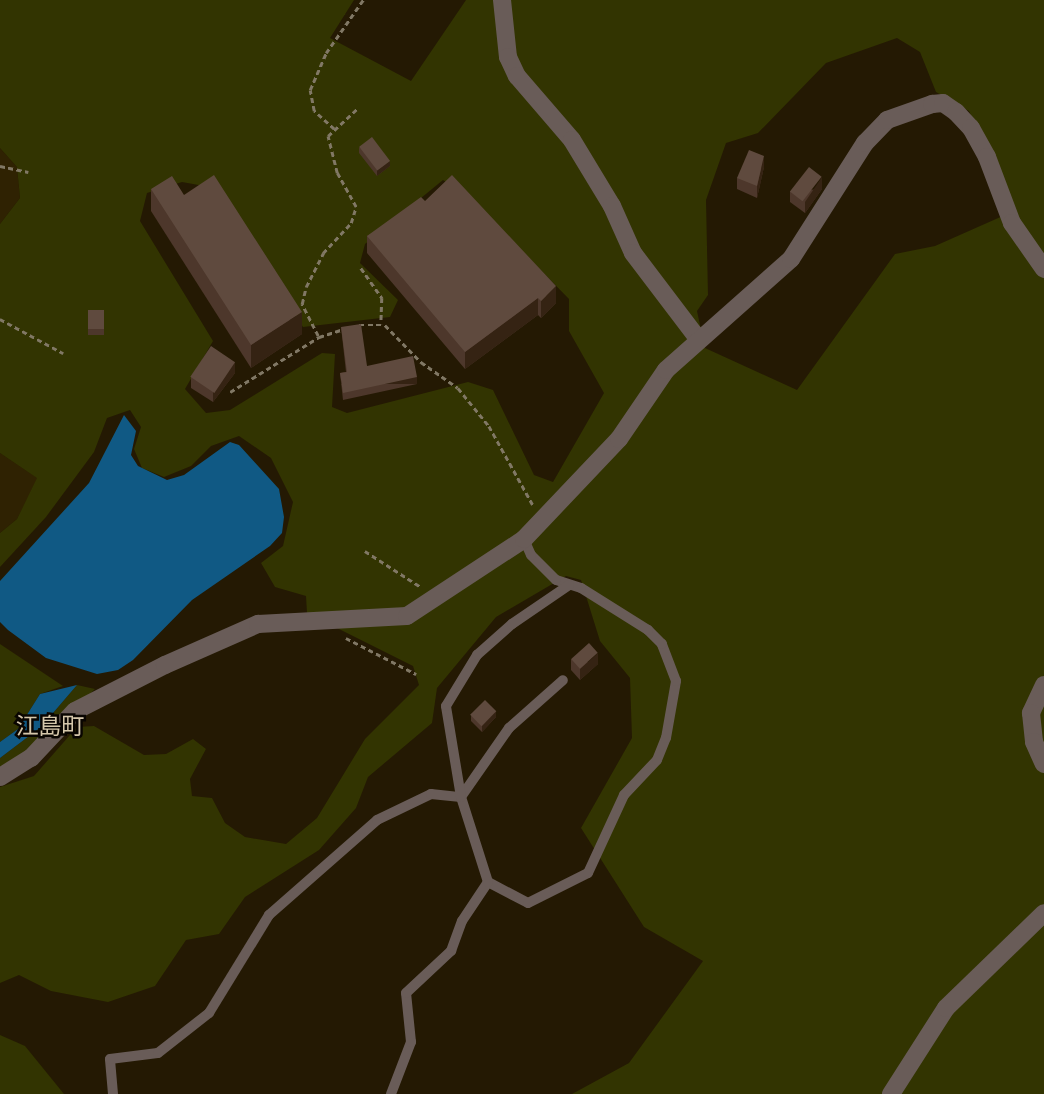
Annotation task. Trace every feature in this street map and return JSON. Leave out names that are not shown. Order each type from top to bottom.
[{"type":"street","points":[[502,0],[508,57],[517,76],[572,140],[612,206],[632,253],[699,340]]},
{"type":"street","points":[[0,777],[31,758],[75,711],[105,692],[258,624],[391,619],[407,616],[524,539],[619,439],[666,370],[791,259],[865,143],[887,120],[916,107],[943,103],[971,128],[1007,214],[1044,269]]},
{"type":"street","points":[[1044,685],[1031,713],[1034,742],[1044,764]]},
{"type":"street","points":[[891,1094],[946,1008],[1044,913]]},
{"type":"lane","points":[[524,539],[531,555],[556,580],[569,585],[620,610],[662,644],[676,681],[666,738],[657,760],[624,794],[588,873],[528,904],[488,882],[461,797],[446,706],[477,655],[569,585]]},
{"type":"lane","points":[[461,797],[509,728],[563,680]]},
{"type":"lane","points":[[113,1094],[110,1059],[158,1053],[209,1013],[269,915],[377,820],[431,794],[461,797]]},
{"type":"lane","points":[[391,1094],[411,1042],[406,993],[451,951],[463,921],[488,882]]},
{"type":"path","points":[[334,129],[314,111],[310,90],[326,53],[363,0]]},
{"type":"path","points":[[319,337],[302,304],[306,286],[323,253],[351,223],[356,207],[330,155],[328,136],[359,107]]},
{"type":"path","points":[[0,166],[28,172]]},
{"type":"path","points":[[361,268],[382,298],[381,324]]},
{"type":"path","points":[[0,319],[63,353]]},
{"type":"path","points":[[230,392],[319,337],[373,322],[381,324],[458,388],[489,426],[542,520]]},
{"type":"path","points":[[365,551],[407,577],[434,600]]},
{"type":"path","points":[[337,635],[416,674]]},
{"type":"shaded area","points":[[0,0],[354,0],[330,38],[411,81],[466,0],[1044,0],[1044,1094],[572,1094],[629,1063],[703,961],[644,927],[581,828],[632,738],[630,678],[600,641],[581,580],[566,576],[496,617],[437,688],[432,723],[368,777],[356,808],[319,850],[245,897],[219,934],[186,940],[155,986],[108,1002],[51,991],[19,975],[0,983],[0,787],[34,776],[77,727],[94,726],[144,755],[166,754],[193,739],[206,749],[190,779],[192,796],[212,798],[225,823],[245,837],[286,844],[317,818],[365,739],[419,685],[413,666],[307,613],[306,596],[275,587],[261,563],[283,546],[293,502],[271,458],[239,436],[211,446],[191,466],[164,477],[142,468],[134,449],[141,427],[130,410],[107,418],[94,452],[46,517],[0,567],[0,533],[17,519],[37,478],[0,453],[0,224],[20,198],[17,167],[0,148]],"holes":[[[897,38],[920,52],[936,92],[969,111],[1014,211],[935,246],[895,254],[797,390],[705,348],[697,311],[708,295],[706,200],[726,143],[758,133],[826,63]],[[443,180],[472,200],[569,299],[569,331],[604,393],[553,482],[534,475],[493,390],[468,382],[347,413],[332,407],[335,354],[322,353],[230,410],[206,413],[185,389],[213,341],[140,221],[147,193],[182,182],[215,188],[303,327],[390,317],[398,300],[360,263],[365,244]]]},
{"type":"shaded area","points":[[0,148],[17,167],[20,198],[0,224]]},
{"type":"shaded area","points":[[0,453],[38,478],[17,519],[0,533]]},
{"type":"shaded area","points":[[0,644],[63,686],[40,694],[18,729],[0,742]]},
{"type":"shaded area","points":[[77,685],[95,689],[26,757],[0,771],[0,758],[41,727]]},
{"type":"shaded area","points":[[0,1035],[25,1046],[64,1094],[0,1094]]},
{"type":"water","points":[[124,415],[136,431],[131,455],[138,466],[167,480],[184,475],[230,442],[239,445],[279,489],[284,517],[282,533],[270,546],[192,600],[133,660],[118,670],[97,674],[46,658],[8,630],[0,622],[0,581],[89,483]]},
{"type":"water","points":[[77,685],[41,727],[0,758],[0,742],[18,729],[40,694]]},
{"type":"building","points":[[372,137],[390,161],[377,171],[359,147]]},
{"type":"building","points":[[749,150],[764,156],[757,186],[737,178]]},
{"type":"building","points":[[809,167],[822,177],[803,201],[790,191]]},
{"type":"building","points":[[214,175],[302,312],[251,345],[151,189],[172,176],[184,195]]},
{"type":"building","points":[[452,175],[556,286],[541,301],[538,298],[465,352],[367,236],[421,197],[425,201]]},
{"type":"building","points":[[88,310],[104,310],[104,329],[88,329]]},
{"type":"building","points":[[361,324],[367,366],[413,356],[417,377],[343,393],[340,373],[347,372],[341,327]]},
{"type":"building","points":[[211,346],[235,362],[214,393],[190,377]]},
{"type":"building","points":[[589,643],[598,653],[580,669],[571,659]]},
{"type":"building","points":[[485,700],[496,711],[481,726],[470,715]]},
{"type":"district","name":"江島町","points":[[50,726]]}]
